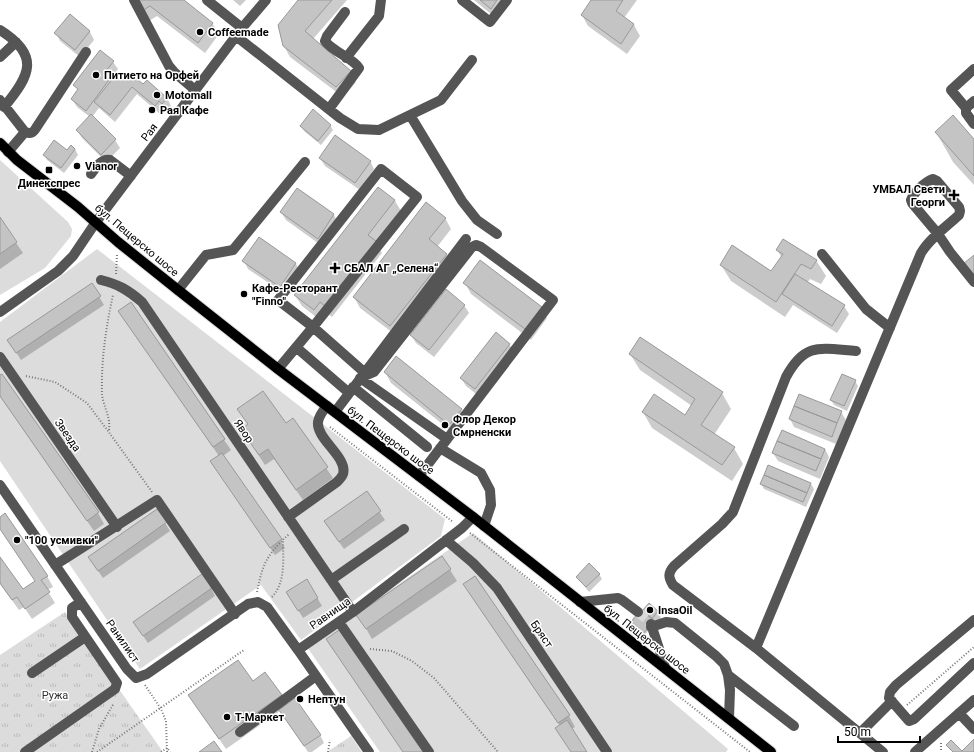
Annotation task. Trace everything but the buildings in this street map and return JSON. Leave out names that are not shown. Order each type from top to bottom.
[{"type":"main road","name":"бул. Пещерско шосе","points":[[0,143],[17,160],[73,203],[118,242],[278,369],[473,517],[771,752]]},
{"type":"street","points":[[134,0],[169,66],[195,90]]},
{"type":"street","points":[[206,0],[242,28]]},
{"type":"street","name":"Рая","points":[[96,222],[242,28],[266,0]]},
{"type":"street","points":[[346,58],[379,16],[381,0]]},
{"type":"street","points":[[462,0],[490,22],[507,0]]},
{"type":"street","points":[[329,109],[358,68],[356,64],[346,58],[326,41],[327,36],[345,12]]},
{"type":"street","points":[[0,30],[16,42],[23,50],[28,61],[26,77],[20,87],[2,104],[25,132],[29,134],[36,128],[86,52]]},
{"type":"street","points":[[236,36],[340,118],[358,128],[379,130],[441,100],[472,60]]},
{"type":"street","points":[[0,56],[16,42]]},
{"type":"street","points":[[974,69],[951,90],[970,104],[966,113],[974,124]]},
{"type":"street","points":[[410,115],[462,202],[477,220],[497,234]]},
{"type":"street","points":[[8,152],[25,132]]},
{"type":"street","points":[[91,174],[102,160],[105,159],[110,160],[131,176]]},
{"type":"street","points":[[178,290],[206,255],[233,250],[306,162]]},
{"type":"street","points":[[278,369],[297,348],[313,327],[417,197],[381,169],[278,300],[313,327],[362,375],[447,439]]},
{"type":"street","points":[[756,648],[921,253],[938,234],[959,215],[959,207],[941,186],[933,179],[928,180],[912,195],[912,203],[938,234],[957,262],[974,282]]},
{"type":"street","points":[[0,312],[58,272],[73,256],[96,222]]},
{"type":"street","points":[[288,517],[337,482],[342,474],[342,465],[317,424],[319,418],[331,409],[350,390],[466,239]]},
{"type":"street","points":[[362,375],[374,372],[472,247],[476,245],[481,247],[552,300],[419,476]]},
{"type":"street","points":[[822,254],[866,309],[890,328]]},
{"type":"street","name":"Явор","points":[[101,280],[116,284],[130,292],[142,302],[353,612]]},
{"type":"street","points":[[297,348],[350,390],[427,446]]},
{"type":"street","points":[[856,351],[823,348],[811,350],[802,354],[792,366],[786,377],[732,512],[722,524],[674,566],[669,572],[669,579],[673,585],[756,648],[883,752]]},
{"type":"street","name":"Звезда","points":[[0,357],[117,527]]},
{"type":"street","points":[[440,448],[481,473],[490,490],[491,505],[484,526]]},
{"type":"street","name":"Ранилист","points":[[0,485],[127,669],[136,678],[147,674],[248,604],[259,604]]},
{"type":"street","points":[[55,565],[158,500],[234,614]]},
{"type":"street","name":"Равнища","points":[[298,650],[353,612],[462,528],[473,517]]},
{"type":"street","points":[[331,580],[404,529]]},
{"type":"street","name":"Бряст","points":[[446,540],[473,563],[497,588],[607,752]]},
{"type":"street","points":[[580,602],[618,598],[638,612]]},
{"type":"street","points":[[25,752],[115,689],[117,683],[72,617],[72,608],[81,602]]},
{"type":"street","points":[[259,604],[267,608],[369,752]]},
{"type":"street","points":[[974,620],[896,685],[890,692],[889,698],[909,721],[914,719],[974,663]]},
{"type":"street","points":[[338,622],[429,752]]},
{"type":"street","points":[[664,667],[651,626],[666,622],[675,623],[724,664],[728,675],[730,690],[729,718]]},
{"type":"street","points":[[32,673],[86,637]]},
{"type":"street","points":[[728,675],[794,726]]},
{"type":"street","points":[[240,732],[316,676]]},
{"type":"street","points":[[915,752],[974,700]]},
{"type":"street","points":[[860,733],[892,701]]},
{"type":"street","points":[[959,713],[974,729]]},
{"type":"path","points":[[108,431],[110,424],[102,398],[102,373],[106,326],[116,284],[118,242]]},
{"type":"path","points":[[11,373],[55,382],[87,403],[158,500]]},
{"type":"path","points":[[319,418],[750,752]]},
{"type":"path","points":[[259,604],[264,565],[269,555],[295,528]]},
{"type":"path","points":[[259,604],[276,592],[280,584],[282,573],[283,539]]},
{"type":"path","points":[[900,711],[974,647]]},
{"type":"path","points":[[357,648],[392,651],[417,665],[434,678],[492,743],[498,752]]},
{"type":"path","points":[[97,752],[244,650]]},
{"type":"path","points":[[139,677],[161,709],[166,721],[168,752]]},
{"type":"path","points":[[92,752],[99,730],[110,709],[118,698]]},
{"type":"path","points":[[328,752],[330,740]]},
{"type":"path","points":[[161,752],[167,748]]},
{"type":"green space","points":[[0,160],[68,222],[72,229],[71,236],[45,268],[0,295]]},
{"type":"green space","points":[[97,249],[445,519],[441,536],[301,640],[261,585],[140,669],[0,461],[0,322]]},
{"type":"green space","points":[[473,533],[728,749],[726,752],[380,752],[307,647]]},
{"type":"green space","name":"Ружа","points":[[65,612],[163,752],[0,752],[0,655]]},
{"type":"green space","points":[[351,736],[362,752],[327,752]]},
{"type":"tunnel","points":[[638,612],[651,624]]},
{"type":"place","name":"Coffeemade","points":[[200,32]]},
{"type":"place","name":"Питието на Орфей","points":[[96,75]]},
{"type":"place","name":"Motomall","points":[[157,95]]},
{"type":"place","name":"Рая Кафе","points":[[152,110]]},
{"type":"place","name":"Vianor","points":[[77,166]]},
{"type":"place","name":"Динекспрес","points":[[49,170]]},
{"type":"place","name":"УМБАЛ Свети Георги","points":[[954,195]]},
{"type":"place","name":"СБАЛ АГ „Селена“","points":[[335,268]]},
{"type":"place","name":"Кафе-Ресторант \"Finno\"","points":[[244,294]]},
{"type":"place","name":"Флор Декор Смрненски","points":[[445,425]]},
{"type":"place","name":"\"100 усмивки\"","points":[[17,540]]},
{"type":"place","name":"InsaOil","points":[[650,610]]},
{"type":"place","name":"Нептун","points":[[300,699]]},
{"type":"place","name":"Т-Маркет","points":[[227,717]]}]
